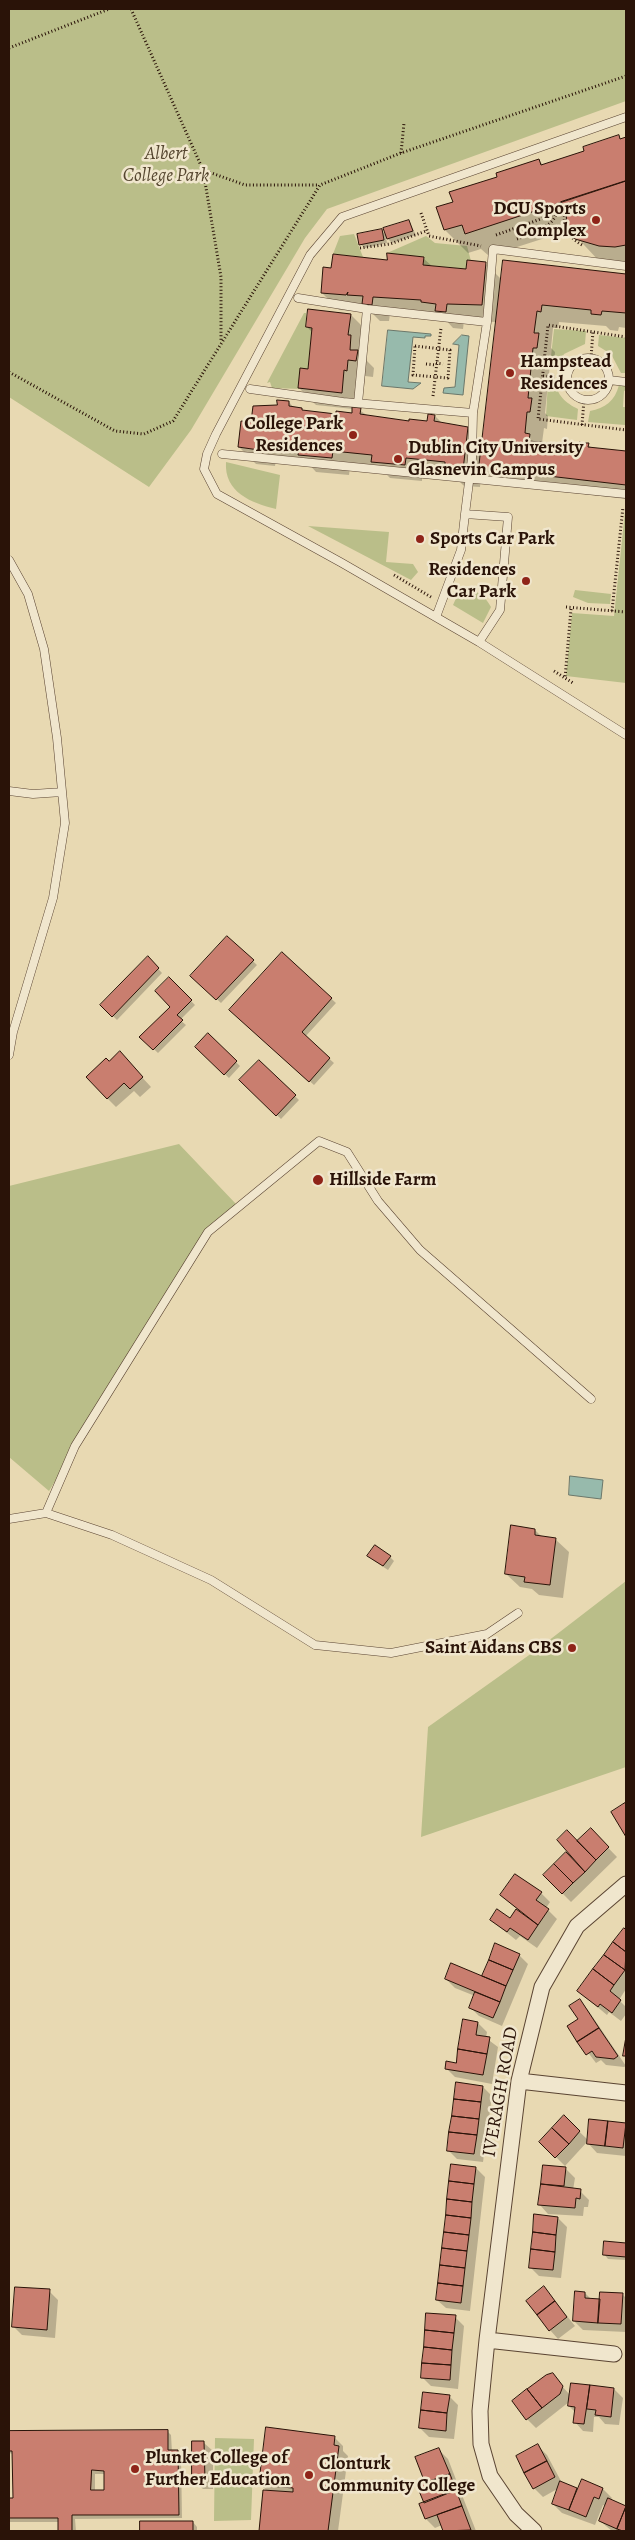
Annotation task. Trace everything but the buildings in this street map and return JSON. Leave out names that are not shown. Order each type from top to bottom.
[{"type":"street","name":"IVERAGH ROAD","points":[[534,2531],[516,2514],[490,2476],[481,2444],[480,2411],[487,2340],[519,2081],[542,1987],[577,1926],[626,1884]]},
{"type":"street","points":[[519,2081],[626,2093]]},
{"type":"street","points":[[487,2340],[614,2354]]},
{"type":"lane","points":[[626,117],[342,217],[310,255],[207,454],[204,469],[217,494],[479,642],[626,735]]},
{"type":"lane","points":[[436,617],[461,550],[470,480],[473,413],[487,322],[493,249],[626,266]]},
{"type":"lane","points":[[298,298],[442,318],[487,322]]},
{"type":"lane","points":[[358,403],[367,308]]},
{"type":"lane","points":[[584,358],[591,358],[597,360],[606,368],[609,380],[605,392],[601,396],[584,400],[571,392],[567,378],[572,365],[584,358]]},
{"type":"lane","points":[[609,380],[626,382]]},
{"type":"lane","points":[[250,389],[358,403],[473,413]]},
{"type":"lane","points":[[222,454],[626,494]]},
{"type":"lane","points":[[465,514],[508,517],[500,610],[479,642]]},
{"type":"lane","points":[[9,560],[28,594],[44,649],[57,738],[65,823],[53,898],[13,1032],[9,1055]]},
{"type":"lane","points":[[9,791],[33,794],[62,792]]},
{"type":"lane","points":[[46,1513],[76,1446],[208,1232],[319,1141],[347,1152],[378,1201],[420,1250],[591,1399]]},
{"type":"lane","points":[[9,1519],[46,1513],[112,1535],[210,1580],[314,1645],[391,1653],[487,1634],[518,1613]]},
{"type":"path","points":[[9,48],[109,9]]},
{"type":"path","points":[[131,9],[203,170],[221,277],[221,343]]},
{"type":"path","points":[[401,153],[404,123]]},
{"type":"path","points":[[203,170],[245,185],[320,185]]},
{"type":"path","points":[[421,213],[429,236],[493,249],[495,244],[537,232],[555,219],[559,211],[558,204]]},
{"type":"path","points":[[495,236],[566,210],[564,224],[568,233],[576,242],[586,247]]},
{"type":"path","points":[[360,248],[390,244],[426,231]]},
{"type":"path","points":[[432,409],[442,318]]},
{"type":"path","points":[[626,336],[548,325],[538,419],[626,430]]},
{"type":"path","points":[[591,358],[593,332]]},
{"type":"path","points":[[415,346],[438,348],[450,350],[448,378],[412,375],[415,346]]},
{"type":"path","points":[[426,364],[443,364]]},
{"type":"path","points":[[543,376],[567,378]]},
{"type":"path","points":[[582,424],[584,400]]},
{"type":"path","points":[[612,611],[626,494]]},
{"type":"path","points":[[386,572],[441,603]]},
{"type":"path","points":[[566,607],[571,609],[626,612]]},
{"type":"path","points":[[571,609],[565,678],[580,688]]},
{"type":"green space","name":"Albert College Park","points":[[9,9],[626,9],[626,101],[327,209],[305,238],[191,430],[149,487],[9,397]]},
{"type":"green space","points":[[354,234],[363,257],[333,254],[340,236]]},
{"type":"green space","points":[[426,236],[435,243],[467,246],[471,261],[467,260],[466,269],[423,265],[424,257],[387,253]]},
{"type":"green space","points":[[304,313],[306,313],[306,327],[312,328],[308,369],[300,369],[298,388],[301,389],[272,388],[270,382],[267,383]]},
{"type":"green space","points":[[554,329],[586,331],[585,344],[564,354],[558,366],[550,365]]},
{"type":"green space","points":[[599,335],[626,338],[626,373],[621,373],[611,354],[598,346]]},
{"type":"green space","points":[[548,381],[556,381],[556,386],[563,398],[578,409],[577,420],[546,416]]},
{"type":"green space","points":[[619,385],[626,386],[623,407],[626,407],[625,425],[588,422],[590,411],[609,403]]},
{"type":"green space","points":[[226,462],[280,475],[276,509],[249,499],[234,488],[229,481]]},
{"type":"green space","points":[[626,502],[626,683],[566,676],[572,613],[614,616]]},
{"type":"green space","points":[[308,526],[389,532],[386,562],[413,564],[418,572],[411,580]]},
{"type":"green space","points":[[468,589],[481,595],[491,607],[483,623],[453,605],[458,594]]},
{"type":"green space","points":[[575,590],[611,594],[610,604],[588,603],[573,597]]},
{"type":"green space","points":[[179,1144],[236,1204],[206,1236],[49,1491],[9,1457],[9,1186]]},
{"type":"green space","name":"Saint Aidans CBS","points":[[626,1581],[626,1767],[421,1837],[428,1727],[539,1648]]},
{"type":"green space","points":[[215,2438],[254,2439],[251,2520],[214,2521]]},
{"type":"shaded area","points":[[388,330],[431,334],[431,336],[425,336],[425,338],[413,337],[408,382],[421,383],[413,389],[382,386]]},
{"type":"shaded area","points":[[462,335],[469,336],[463,395],[443,393],[444,388],[455,387],[459,345],[453,344]]},
{"type":"shaded area","points":[[570,1476],[603,1480],[601,1499],[569,1495]]},
{"type":"place","name":"DCU Sports Complex","points":[[596,220]]},
{"type":"place","name":"Hampstead Residences","points":[[510,373]]},
{"type":"place","name":"College Park Residences","points":[[353,435]]},
{"type":"place","name":"Dublin City University Glasnevin Campus","points":[[398,459]]},
{"type":"place","name":"Sports Car Park","points":[[420,539]]},
{"type":"place","name":"Residences Car Park","points":[[526,581]]},
{"type":"place","name":"Hillside Farm","points":[[318,1180]]},
{"type":"place","name":"Saint Aidans CBS","points":[[572,1648]]},
{"type":"place","name":"Plunket College of Further Education","points":[[135,2469]]},
{"type":"place","name":"Clonturk Community College","points":[[309,2475]]}]
